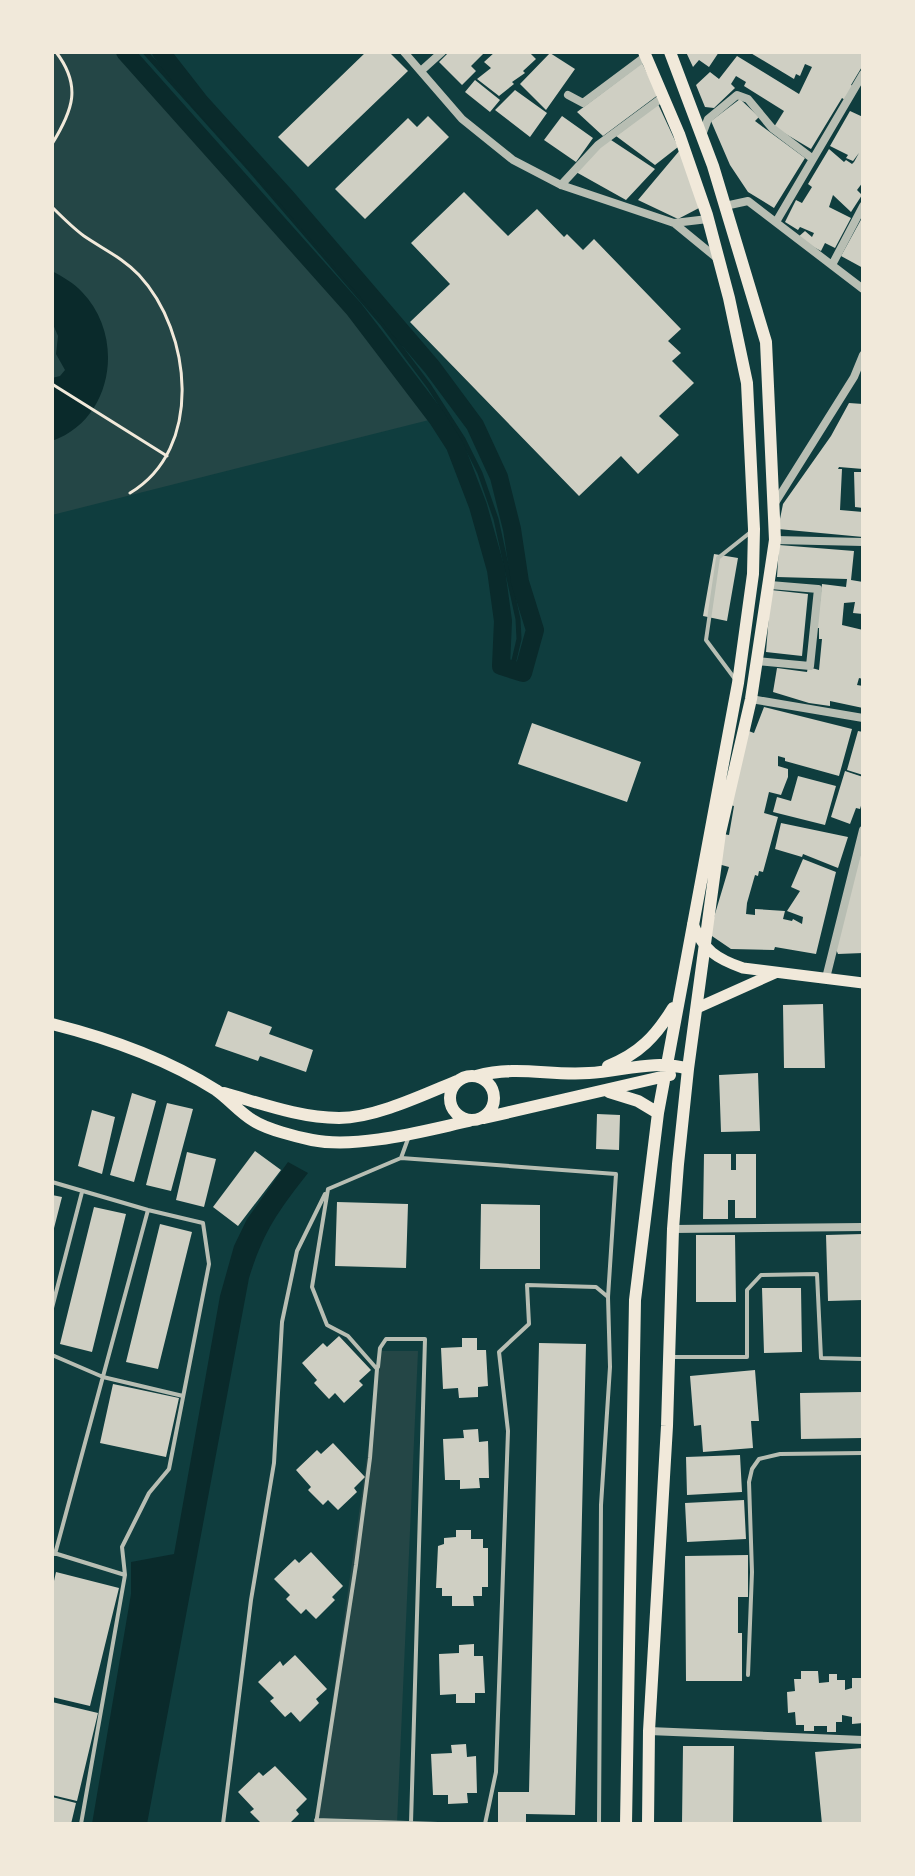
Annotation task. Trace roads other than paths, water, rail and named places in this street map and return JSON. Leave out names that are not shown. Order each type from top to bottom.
[{"type":"main road","points":[[648,1824],[649,1731],[673,1229],[688,1069],[720,833],[751,699],[775,540],[766,342],[725,206],[670,52]]},
{"type":"main road","points":[[626,1824],[635,1300],[664,1077],[738,683],[753,574],[754,529],[747,383],[719,260],[708,219],[645,54]]},
{"type":"main road","points":[[692,923],[703,947],[743,968],[863,983]]},
{"type":"main road","points":[[697,1008],[776,973]]},
{"type":"main road","points":[[586,1074],[620,1061],[642,1048],[657,1035],[677,1003]]},
{"type":"main road","points":[[52,1024],[88,1033],[166,1064],[217,1091],[255,1122],[314,1140],[362,1140],[409,1134],[688,1069]]},
{"type":"main road","points":[[217,1091],[293,1112],[339,1118],[372,1113],[469,1076],[525,1069],[586,1074],[667,1063],[688,1069]]},
{"type":"main road","points":[[476,1076],[489,1084],[495,1098],[490,1113],[484,1118]]},
{"type":"main road","points":[[457,1081],[452,1087],[449,1101],[456,1115],[469,1121]]},
{"type":"main road","points":[[598,1090],[619,1093],[658,1113]]},
{"type":"street","points":[[404,52],[462,119],[513,160],[561,185],[674,223],[719,260]]},
{"type":"street","points":[[422,70],[442,52]]},
{"type":"street","points":[[568,95],[583,103],[645,54]]},
{"type":"street","points":[[776,222],[863,74]]},
{"type":"street","points":[[701,137],[708,119],[737,95],[748,99],[772,128],[813,159]]},
{"type":"street","points":[[561,185],[598,145],[663,97]]},
{"type":"street","points":[[725,206],[748,201],[863,289]]},
{"type":"street","points":[[832,265],[863,206]]},
{"type":"street","points":[[674,223],[708,219]]},
{"type":"street","points":[[775,503],[858,377],[863,355]]},
{"type":"street","points":[[775,540],[863,542]]},
{"type":"street","points":[[756,661],[810,666],[818,589],[770,585]]},
{"type":"street","points":[[751,699],[863,718]]},
{"type":"street","points":[[826,978],[863,830]]},
{"type":"street","points":[[673,1229],[863,1227]]},
{"type":"street","points":[[649,1731],[863,1740]]},
{"type":"lane","points":[[738,683],[706,640],[718,558],[754,529]]},
{"type":"lane","points":[[401,1158],[409,1134]]},
{"type":"lane","points":[[223,1824],[251,1600],[274,1463],[282,1322],[297,1251],[328,1189],[401,1158],[616,1174],[608,1297],[610,1367],[601,1505],[599,1824]]},
{"type":"lane","points":[[52,1182],[203,1223],[209,1264],[169,1469],[149,1493],[122,1547],[125,1575],[81,1824]]},
{"type":"lane","points":[[328,1189],[312,1287],[327,1325],[348,1336],[377,1369]]},
{"type":"lane","points":[[52,1308],[82,1192]]},
{"type":"lane","points":[[125,1575],[53,1553],[148,1210]]},
{"type":"lane","points":[[669,1357],[747,1357],[747,1290],[761,1275],[817,1274],[821,1358],[863,1359]]},
{"type":"lane","points":[[485,1824],[496,1772],[508,1431],[499,1352],[529,1324],[527,1285],[596,1287],[608,1297]]},
{"type":"lane","points":[[411,1823],[426,1341],[419,1338],[386,1339],[380,1348],[356,1565],[316,1822],[438,1824]]},
{"type":"lane","points":[[52,1355],[103,1377],[183,1396]]},
{"type":"lane","points":[[748,1675],[752,1572],[749,1482],[752,1469],[759,1459],[780,1454],[863,1453]]},
{"type":"waterway","points":[[125,52],[354,309],[455,446],[478,506],[496,570],[503,621],[501,666],[523,673],[535,630],[520,582],[512,529],[499,477],[475,425],[432,367],[200,102],[161,52]]},
{"type":"waterway","points":[[145,52],[382,323],[429,386],[463,439],[480,473],[496,519],[518,619],[519,639],[512,669]]}]
